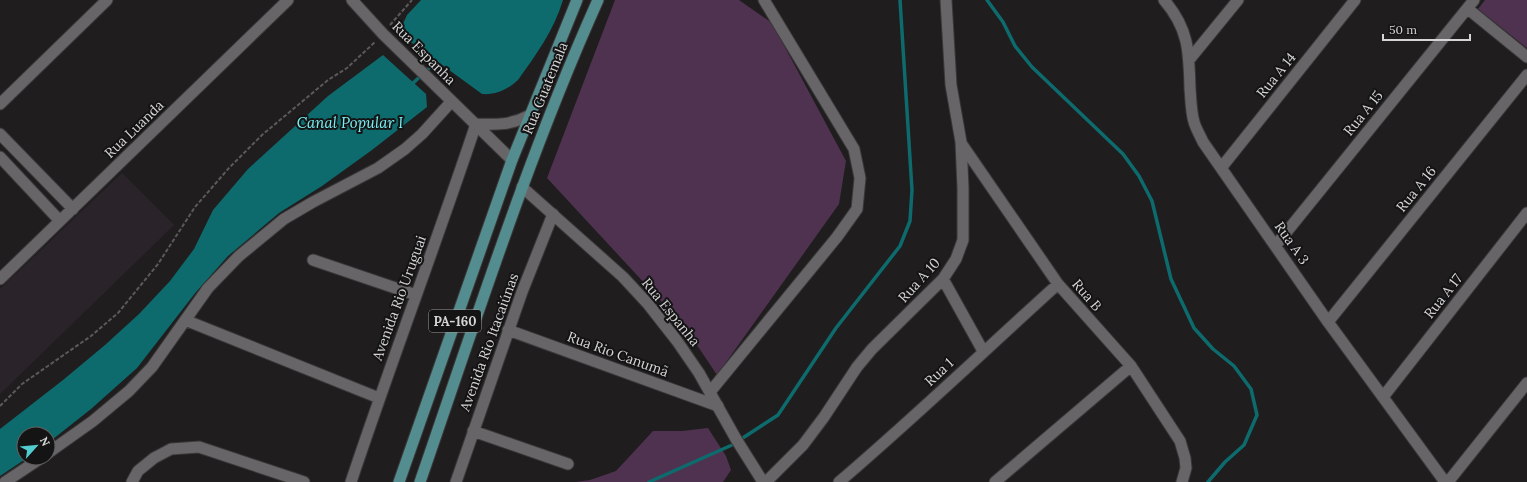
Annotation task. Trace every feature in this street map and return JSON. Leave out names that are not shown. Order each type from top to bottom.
[{"type":"main road","name":"Rua Guatemala","points":[[512,160],[577,0]]},
{"type":"main road","name":"Rua Guatemala","points":[[522,187],[598,0]]},
{"type":"main road","points":[[569,20],[586,27]]},
{"type":"main road","name":"PA-160","points":[[399,482],[512,160]]},
{"type":"main road","name":"PA-160","points":[[420,482],[522,187]]},
{"type":"street","points":[[0,104],[107,0]]},
{"type":"street","name":"Rua Luanda","points":[[0,279],[288,0]]},
{"type":"street","name":"Rua Espanha","points":[[352,0],[383,34],[512,160]]},
{"type":"street","points":[[710,392],[837,237],[857,209],[860,178],[854,149],[764,0]]},
{"type":"street","name":"Rua A 10","points":[[764,482],[803,445],[824,417],[857,367],[872,349],[943,279],[956,259],[963,240],[960,142],[951,86],[946,0]]},
{"type":"street","name":"Rua A 3","points":[[1164,0],[1173,12],[1184,32],[1189,60],[1191,107],[1194,122],[1203,142],[1276,245],[1328,322],[1446,482]]},
{"type":"street","points":[[1189,60],[1238,0]]},
{"type":"street","name":"Rua A 14","points":[[1221,168],[1355,0]]},
{"type":"street","points":[[1471,4],[1527,57]]},
{"type":"street","name":"Rua A 15","points":[[1276,245],[1471,4]]},
{"type":"street","name":"Rua A 16","points":[[1328,322],[1527,75]]},
{"type":"street","points":[[56,447],[93,421],[130,391],[152,366],[208,288],[239,256],[262,236],[284,220],[313,202],[378,168],[405,149],[422,134],[451,102]]},
{"type":"street","points":[[476,124],[509,124],[530,115]]},
{"type":"street","name":"Avenida Rio Uruguai","points":[[351,482],[379,398],[453,195],[476,124]]},
{"type":"street","points":[[0,134],[73,209]]},
{"type":"street","name":"Rua B","points":[[960,142],[1058,284],[1130,366],[1180,441],[1186,468],[1182,482]]},
{"type":"street","points":[[0,157],[60,221]]},
{"type":"street","name":"Rua Espanha","points":[[522,187],[623,277],[648,304],[677,341],[699,373],[746,456],[764,482]]},
{"type":"street","name":"Rua A 17","points":[[1383,398],[1527,213]]},
{"type":"street","name":"Avenida Rio Itacaiúnas","points":[[456,482],[508,330],[553,214]]},
{"type":"street","points":[[314,260],[416,295]]},
{"type":"street","points":[[943,279],[983,351]]},
{"type":"street","name":"Rua 1","points":[[839,482],[1058,284]]},
{"type":"street","points":[[185,320],[379,398]]},
{"type":"street","name":"Rua Rio Canumã","points":[[508,330],[718,406]]},
{"type":"street","points":[[995,482],[1130,366]]},
{"type":"street","points":[[1446,482],[1527,383]]},
{"type":"street","points":[[473,431],[568,464]]},
{"type":"street","points":[[132,482],[138,471],[154,458],[171,449],[199,447],[304,482]]},
{"type":"street","points":[[5,482],[29,466]]},
{"type":"path","points":[[0,406],[22,384],[91,336],[118,313],[158,264],[195,208],[229,168],[262,135],[328,80],[347,68],[383,34],[412,0]]},
{"type":"shaded area","points":[[615,0],[739,0],[772,23],[846,161],[839,204],[717,375],[685,327],[547,178]]},
{"type":"shaded area","points":[[1485,0],[1527,0],[1527,48],[1478,9]]},
{"type":"shaded area","points":[[122,173],[174,225],[0,394],[0,289]]},
{"type":"shaded area","points":[[708,428],[726,456],[731,470],[723,482],[576,482],[590,480],[616,471],[653,431],[682,431]]},
{"type":"water","points":[[421,0],[563,0],[550,32],[518,80],[510,87],[501,91],[492,94],[482,94],[408,40],[401,28],[407,15]]},
{"type":"water","name":"Canal Popular I","points":[[383,55],[426,94],[427,107],[372,150],[322,186],[279,213],[228,256],[196,292],[137,368],[91,409],[56,437],[56,426],[16,426],[16,465],[0,476],[0,429],[63,380],[139,314],[170,281],[194,249],[213,210],[248,169],[328,96]]},
{"type":"waterway","points":[[649,482],[732,445],[778,415],[836,328],[900,246],[910,221],[912,190],[900,0]]},
{"type":"waterway","points":[[987,0],[1003,22],[1015,46],[1032,67],[1123,154],[1139,176],[1152,201],[1171,279],[1194,328],[1213,349],[1234,366],[1251,389],[1257,415],[1244,445],[1225,462],[1208,482]]},
{"type":"waterway","points":[[411,85],[440,58]]}]
